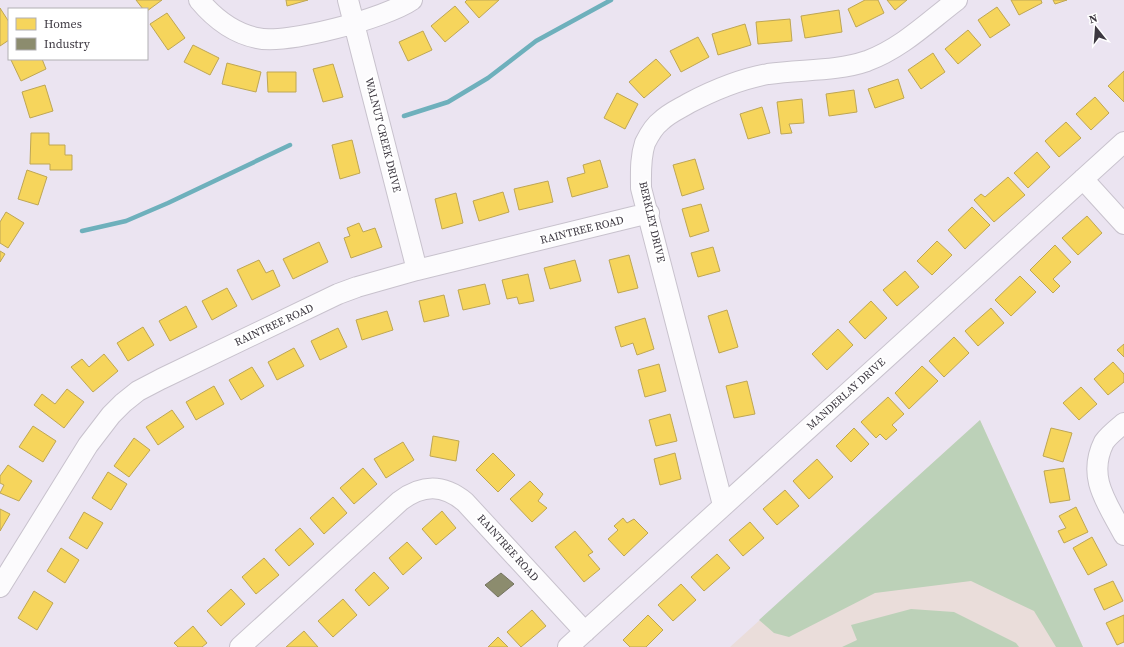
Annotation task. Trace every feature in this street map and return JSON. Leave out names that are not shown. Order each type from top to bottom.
[{"type":"street","points":[[199,0],[216,18],[242,33],[257,38],[274,40],[354,23],[386,13],[412,0]]},
{"type":"street","name":"WALNUT CREEK DRIVE","points":[[348,0],[417,270]]},
{"type":"street","name":"BERKLEY DRIVE","points":[[723,505],[642,188],[640,170],[641,156],[646,142],[660,122],[670,113],[709,93],[752,78],[769,74],[836,68],[868,60],[907,40],[956,0]]},
{"type":"street","name":"MANDERLAY DRIVE","points":[[568,647],[1124,142]]},
{"type":"street","points":[[1083,179],[1124,224]]},
{"type":"street","name":"RAINTREE ROAD","points":[[0,587],[88,445],[111,415],[138,391],[338,294],[357,287],[417,270],[649,213]]},
{"type":"street","points":[[1124,423],[1105,442],[1099,458],[1097,471],[1098,481],[1103,494],[1124,535]]},
{"type":"street","name":"RAINTREE ROAD","points":[[240,647],[400,501],[410,493],[421,489],[434,488],[445,489],[456,494],[465,502],[584,632]]},
{"type":"shaded area","points":[[980,420],[1083,647],[730,647]]},
{"type":"green space","points":[[980,420],[1083,647],[1056,647],[1034,611],[971,581],[875,593],[789,637],[774,633],[759,620]]},
{"type":"green space","points":[[911,609],[954,612],[1016,643],[1019,647],[842,647],[857,640],[851,625]]},
{"type":"building: Homes","points":[[136,0],[162,0],[148,10],[148,8],[142,8]]},
{"type":"building: Homes","points":[[286,0],[308,0],[287,6]]},
{"type":"building: Homes","points":[[467,0],[499,0],[479,18],[465,2]]},
{"type":"building: Homes","points":[[865,0],[878,0],[884,13],[856,27],[848,9]]},
{"type":"building: Homes","points":[[887,0],[907,0],[895,10]]},
{"type":"building: Homes","points":[[1011,0],[1041,0],[1042,3],[1019,15]]},
{"type":"building: Homes","points":[[1053,0],[1067,0],[1055,4]]},
{"type":"building: Homes","points":[[455,6],[469,22],[445,42],[431,26]]},
{"type":"building: Homes","points":[[997,7],[1010,25],[990,38],[978,20]]},
{"type":"building: Homes","points":[[0,8],[8,20],[8,41],[0,46]]},
{"type":"building: Homes","points":[[839,10],[842,32],[805,38],[801,16]]},
{"type":"building: Homes","points":[[167,13],[185,38],[168,50],[150,24]]},
{"type":"building: Homes","points":[[790,19],[792,41],[758,44],[756,22]]},
{"type":"building: Homes","points":[[745,24],[751,45],[718,55],[712,34]]},
{"type":"building: Homes","points":[[968,30],[981,45],[958,64],[945,49]]},
{"type":"building: Homes","points":[[423,31],[432,50],[408,61],[399,42]]},
{"type":"building: Homes","points":[[698,37],[709,57],[681,72],[670,51]]},
{"type":"building: Homes","points":[[193,45],[219,58],[210,75],[184,62]]},
{"type":"building: Homes","points":[[933,53],[945,72],[921,89],[908,70]]},
{"type":"building: Homes","points":[[656,59],[671,75],[644,98],[629,82]]},
{"type":"building: Homes","points":[[11,60],[42,60],[46,69],[21,81]]},
{"type":"building: Homes","points":[[227,63],[261,72],[256,92],[222,84]]},
{"type":"building: Homes","points":[[333,64],[343,97],[323,102],[313,69]]},
{"type":"building: Homes","points":[[1124,71],[1124,102],[1108,86]]},
{"type":"building: Homes","points":[[267,72],[296,72],[296,92],[268,92]]},
{"type":"building: Homes","points":[[898,79],[904,98],[875,108],[868,89]]},
{"type":"building: Homes","points":[[45,85],[53,111],[30,118],[22,92]]},
{"type":"building: Homes","points":[[854,90],[857,112],[829,116],[826,94]]},
{"type":"building: Homes","points":[[617,93],[638,104],[625,129],[604,118]]},
{"type":"building: Homes","points":[[1095,97],[1109,113],[1091,130],[1076,114]]},
{"type":"building: Homes","points":[[802,99],[804,123],[789,124],[792,133],[781,134],[777,102]]},
{"type":"building: Homes","points":[[762,107],[770,133],[748,139],[740,114]]},
{"type":"building: Homes","points":[[1066,122],[1081,138],[1059,157],[1045,141]]},
{"type":"building: Homes","points":[[31,133],[49,133],[49,145],[65,145],[65,155],[72,155],[72,170],[50,170],[50,164],[30,164]]},
{"type":"building: Homes","points":[[352,140],[360,173],[340,179],[332,145]]},
{"type":"building: Homes","points":[[1037,152],[1050,167],[1028,188],[1014,173]]},
{"type":"building: Homes","points":[[695,159],[704,189],[682,196],[673,165]]},
{"type":"building: Homes","points":[[600,160],[608,187],[572,197],[567,178],[585,173],[583,165]]},
{"type":"building: Homes","points":[[27,170],[47,177],[38,205],[18,199]]},
{"type":"building: Homes","points":[[1008,177],[1025,195],[994,222],[974,200],[981,194],[985,197]]},
{"type":"building: Homes","points":[[548,181],[553,202],[519,210],[514,189]]},
{"type":"building: Homes","points":[[503,192],[509,212],[479,221],[473,201]]},
{"type":"building: Homes","points":[[456,193],[463,223],[442,229],[435,199]]},
{"type":"building: Homes","points":[[701,204],[709,231],[690,237],[682,209]]},
{"type":"building: Homes","points":[[972,207],[990,225],[965,249],[948,230]]},
{"type":"building: Homes","points":[[6,212],[24,223],[8,248],[0,243],[0,222]]},
{"type":"building: Homes","points":[[1087,216],[1102,233],[1078,255],[1062,238]]},
{"type":"building: Homes","points":[[359,223],[363,232],[375,228],[382,247],[351,258],[344,238],[350,236],[347,228]]},
{"type":"building: Homes","points":[[937,241],[952,255],[932,275],[917,261]]},
{"type":"building: Homes","points":[[319,242],[328,262],[293,279],[283,259]]},
{"type":"building: Homes","points":[[1055,245],[1071,262],[1053,279],[1060,286],[1053,293],[1030,270]]},
{"type":"building: Homes","points":[[713,247],[720,271],[698,277],[691,253]]},
{"type":"building: Homes","points":[[0,251],[5,254],[0,262]]},
{"type":"building: Homes","points":[[629,255],[638,288],[618,293],[609,260]]},
{"type":"building: Homes","points":[[259,260],[266,273],[273,270],[280,286],[252,300],[237,270]]},
{"type":"building: Homes","points":[[575,260],[581,281],[550,289],[544,268]]},
{"type":"building: Homes","points":[[905,271],[919,287],[897,306],[883,290]]},
{"type":"building: Homes","points":[[528,274],[534,301],[519,304],[517,297],[507,299],[502,280]]},
{"type":"building: Homes","points":[[1020,276],[1036,292],[1011,316],[995,300]]},
{"type":"building: Homes","points":[[485,284],[490,304],[463,310],[458,290]]},
{"type":"building: Homes","points":[[227,288],[237,306],[212,320],[202,301]]},
{"type":"building: Homes","points":[[444,295],[449,316],[424,322],[419,301]]},
{"type":"building: Homes","points":[[871,301],[887,318],[865,339],[849,322]]},
{"type":"building: Homes","points":[[186,306],[197,327],[170,341],[159,321]]},
{"type":"building: Homes","points":[[991,308],[1004,323],[978,346],[965,331]]},
{"type":"building: Homes","points":[[727,310],[738,347],[719,353],[708,316]]},
{"type":"building: Homes","points":[[387,311],[393,330],[362,340],[356,320]]},
{"type":"building: Homes","points":[[645,318],[654,349],[637,355],[633,343],[621,347],[615,327]]},
{"type":"building: Homes","points":[[143,327],[154,345],[128,361],[117,343]]},
{"type":"building: Homes","points":[[338,328],[347,347],[320,360],[311,341]]},
{"type":"building: Homes","points":[[838,329],[853,345],[827,370],[812,354]]},
{"type":"building: Homes","points":[[954,337],[969,353],[944,377],[929,361]]},
{"type":"building: Homes","points":[[1124,344],[1124,357],[1117,350]]},
{"type":"building: Homes","points":[[294,348],[304,366],[277,380],[268,362]]},
{"type":"building: Homes","points":[[104,354],[118,371],[93,392],[71,367],[82,359],[89,367]]},
{"type":"building: Homes","points":[[1113,362],[1124,374],[1124,382],[1108,395],[1094,379]]},
{"type":"building: Homes","points":[[659,364],[666,391],[645,397],[638,370]]},
{"type":"building: Homes","points":[[922,366],[938,381],[909,409],[895,393]]},
{"type":"building: Homes","points":[[252,367],[264,386],[241,400],[229,380]]},
{"type":"building: Homes","points":[[747,381],[755,414],[734,418],[726,386]]},
{"type":"building: Homes","points":[[214,386],[224,404],[196,420],[186,402]]},
{"type":"building: Homes","points":[[1081,387],[1097,404],[1079,420],[1063,403]]},
{"type":"building: Homes","points":[[67,389],[84,402],[64,428],[34,405],[42,394],[55,404]]},
{"type":"building: Homes","points":[[888,397],[904,414],[892,425],[897,430],[886,440],[880,434],[876,438],[861,422]]},
{"type":"building: Homes","points":[[172,410],[184,427],[158,445],[146,427]]},
{"type":"building: Homes","points":[[670,414],[677,441],[656,446],[649,420]]},
{"type":"building: Homes","points":[[33,426],[56,441],[43,462],[19,447]]},
{"type":"building: Homes","points":[[854,428],[869,444],[851,462],[836,446]]},
{"type":"building: Homes","points":[[1051,428],[1072,433],[1063,462],[1043,456]]},
{"type":"building: Homes","points":[[433,436],[459,441],[456,461],[430,456]]},
{"type":"building: Homes","points":[[134,438],[150,450],[129,477],[114,466]]},
{"type":"building: Homes","points":[[403,442],[414,460],[386,478],[374,459]]},
{"type":"building: Homes","points":[[493,453],[515,475],[498,492],[476,470]]},
{"type":"building: Homes","points":[[675,453],[681,479],[660,485],[654,459]]},
{"type":"building: Homes","points":[[817,459],[833,477],[809,499],[793,481]]},
{"type":"building: Homes","points":[[8,465],[32,481],[19,501],[0,493],[4,485],[0,483],[0,476]]},
{"type":"building: Homes","points":[[363,468],[377,484],[354,504],[340,488]]},
{"type":"building: Homes","points":[[1064,468],[1070,500],[1050,503],[1044,471]]},
{"type":"building: Homes","points":[[108,472],[127,484],[111,510],[92,498]]},
{"type":"building: Homes","points":[[530,481],[543,494],[538,501],[547,508],[532,522],[510,499]]},
{"type":"building: Homes","points":[[785,490],[799,506],[777,525],[763,509]]},
{"type":"building: Homes","points":[[333,497],[347,513],[324,534],[310,518]]},
{"type":"building: Homes","points":[[1076,507],[1088,532],[1064,543],[1058,531],[1066,528],[1059,516]]},
{"type":"building: Homes","points":[[0,509],[10,514],[0,531]]},
{"type":"building: Homes","points":[[442,511],[456,528],[436,545],[422,529]]},
{"type":"building: Homes","points":[[84,512],[103,523],[87,549],[69,538]]},
{"type":"building: Homes","points":[[623,518],[627,523],[634,519],[648,533],[624,556],[608,539],[618,530],[614,526]]},
{"type":"building: Homes","points":[[750,522],[764,538],[743,556],[729,540]]},
{"type":"building: Homes","points":[[300,528],[314,544],[289,566],[275,550]]},
{"type":"building: Homes","points":[[575,531],[593,552],[588,555],[600,569],[584,582],[555,547]]},
{"type":"building: Homes","points":[[1092,537],[1107,565],[1088,575],[1073,548]]},
{"type":"building: Homes","points":[[407,542],[422,558],[403,575],[389,558]]},
{"type":"building: Homes","points":[[61,548],[79,560],[65,583],[47,571]]},
{"type":"building: Homes","points":[[717,554],[730,568],[704,591],[691,577]]},
{"type":"building: Homes","points":[[264,558],[279,575],[256,594],[242,577]]},
{"type":"building: Homes","points":[[374,572],[389,588],[369,606],[355,590]]},
{"type":"building: Homes","points":[[1113,581],[1123,601],[1104,610],[1094,589]]},
{"type":"building: Homes","points":[[681,584],[696,600],[673,621],[658,605]]},
{"type":"building: Homes","points":[[231,589],[245,604],[221,626],[207,611]]},
{"type":"building: Homes","points":[[34,591],[53,603],[37,630],[18,618]]},
{"type":"building: Homes","points":[[343,599],[357,615],[333,637],[318,621]]},
{"type":"building: Homes","points":[[532,610],[546,626],[521,647],[507,632]]},
{"type":"building: Homes","points":[[648,615],[663,630],[646,647],[630,647],[623,640]]},
{"type":"building: Homes","points":[[1124,615],[1124,642],[1117,645],[1106,623]]},
{"type":"building: Homes","points":[[193,626],[207,643],[202,647],[178,647],[174,643]]},
{"type":"building: Homes","points":[[304,631],[318,647],[286,647]]},
{"type":"building: Homes","points":[[498,637],[508,647],[488,647]]},
{"type":"building: Industry","points":[[501,573],[514,584],[498,597],[485,585]]},
{"type":"waterway","points":[[404,116],[448,102],[488,78],[536,41],[611,0]]},
{"type":"waterway","points":[[82,231],[126,221],[168,203],[290,145]]}]
